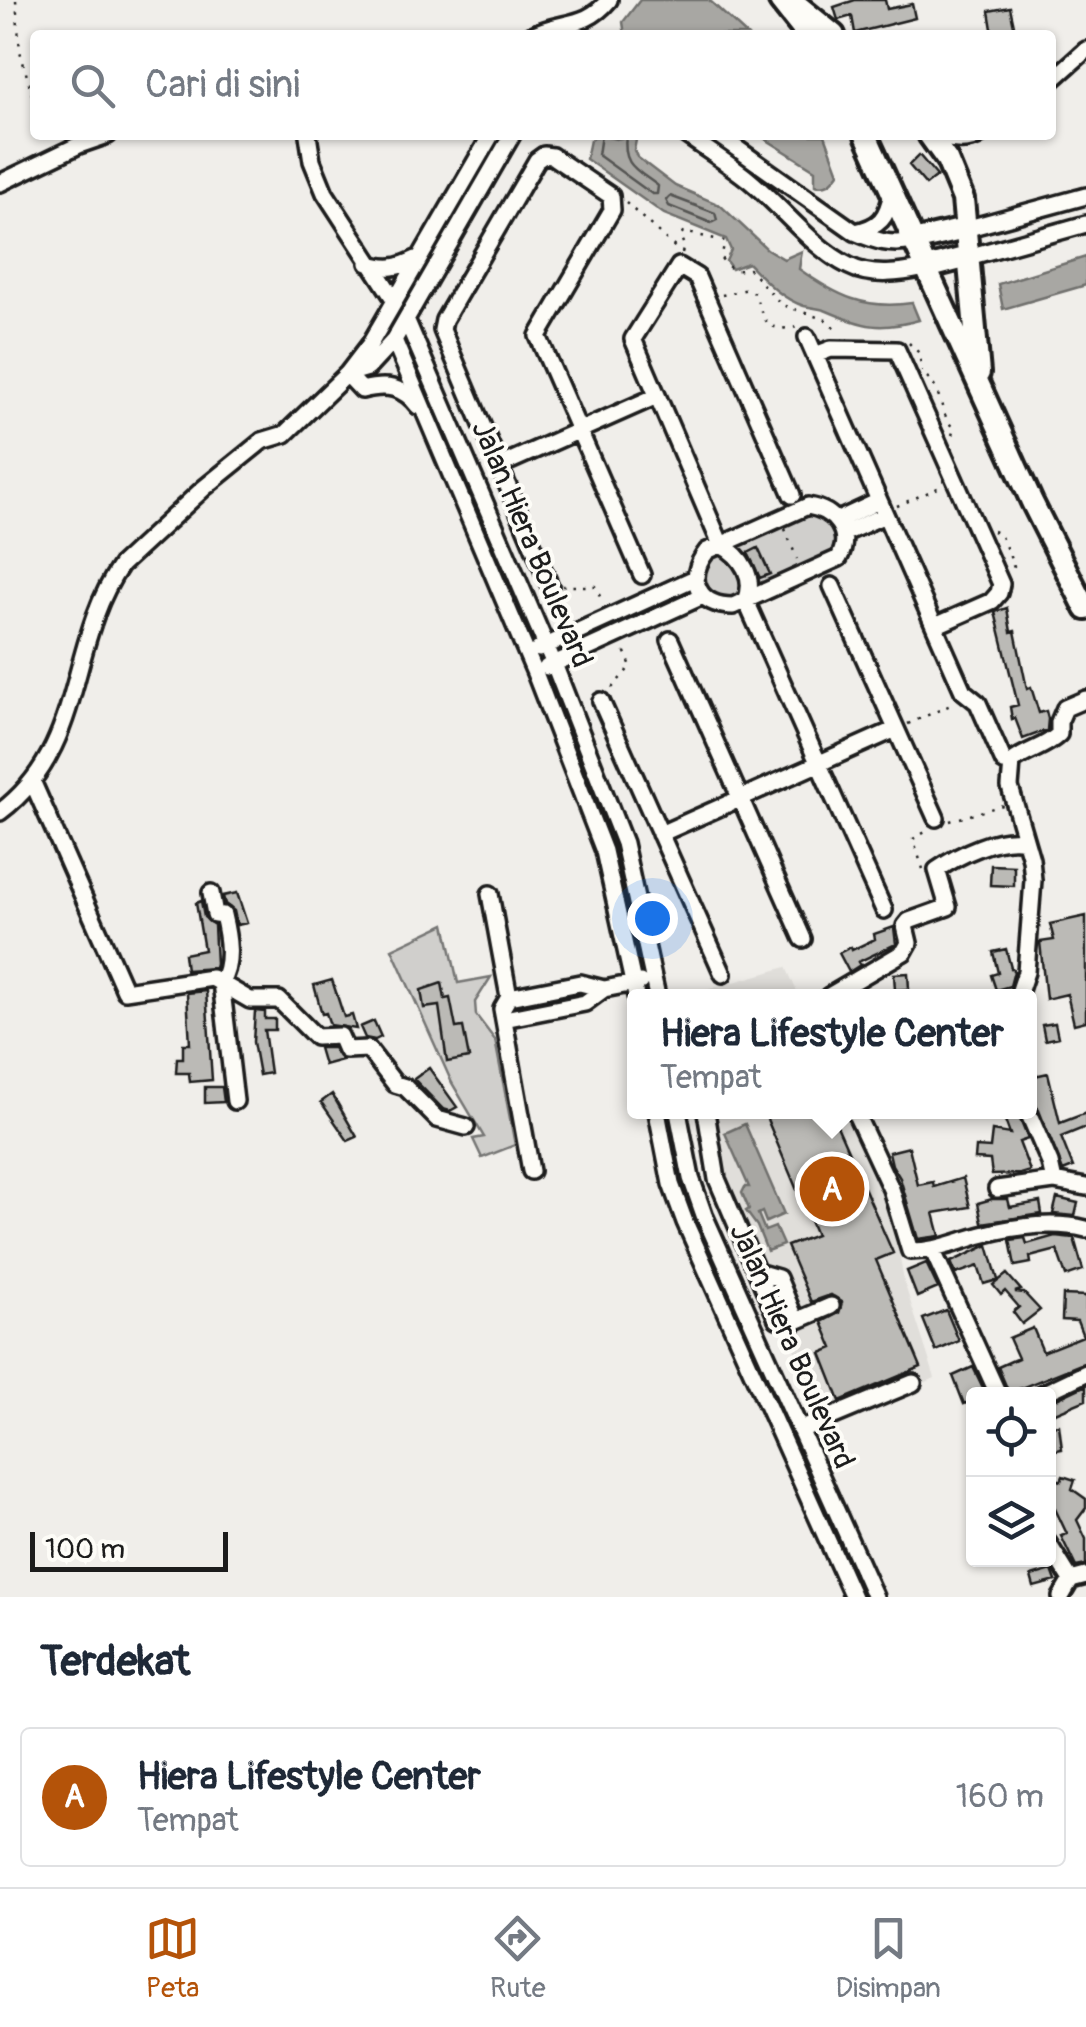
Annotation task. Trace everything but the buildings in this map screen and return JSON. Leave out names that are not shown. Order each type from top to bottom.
[{"type":"main road","points":[[794,1],[804,30]]},
{"type":"main road","points":[[794,1],[828,30]]},
{"type":"main road","points":[[868,140],[1032,502],[1086,609]]},
{"type":"main road","points":[[932,140],[948,160],[962,199],[980,390]]},
{"type":"main road","points":[[913,241],[965,229]]},
{"type":"main road","points":[[926,268],[968,257]]},
{"type":"street","points":[[542,30],[581,23],[609,0]]},
{"type":"street","points":[[1056,77],[1086,50]]},
{"type":"street","points":[[0,184],[94,140]]},
{"type":"street","points":[[309,140],[318,179],[368,263],[388,286],[391,304],[406,320]]},
{"type":"street","points":[[0,812],[33,783],[56,742],[99,608],[121,565],[204,488],[262,441],[285,434],[347,374],[378,330],[488,140]]},
{"type":"street","points":[[347,374],[368,368],[394,340],[509,140]]},
{"type":"street","points":[[693,140],[749,180],[852,268],[904,273],[926,268]]},
{"type":"street","points":[[725,140],[855,232],[897,244],[913,241]]},
{"type":"street","points":[[550,586],[442,330],[444,320],[537,160],[544,155],[552,156],[611,196],[614,202],[538,336],[642,576]]},
{"type":"street","points":[[855,232],[875,228],[888,214],[892,193]]},
{"type":"street","points":[[965,229],[1086,196]]},
{"type":"street","points":[[968,257],[1086,224]]},
{"type":"street","points":[[368,263],[384,269],[400,267],[418,258]]},
{"type":"street","points":[[792,495],[697,277],[679,266],[633,339],[721,545],[740,559],[750,579],[746,600],[884,910]]},
{"type":"street","name":"Jalan Hiera Boulevard","points":[[406,320],[554,664],[624,843],[655,988]]},
{"type":"street","points":[[378,330],[394,340]]},
{"type":"street","points":[[807,337],[823,352],[883,509],[963,690],[978,704],[1004,762]]},
{"type":"street","name":"Jalan Hiera Boulevard","points":[[394,340],[535,672],[604,851],[635,989]]},
{"type":"street","points":[[823,352],[898,350],[1001,584],[992,600],[935,626]]},
{"type":"street","points":[[347,374],[362,390],[380,386],[408,394],[430,422]]},
{"type":"street","points":[[498,466],[658,396]]},
{"type":"street","points":[[808,506],[820,508],[840,527],[843,550],[839,558],[804,576],[733,606],[716,606],[703,596],[695,578],[698,563],[707,552],[721,545],[808,506]]},
{"type":"street","points":[[840,527],[883,509]]},
{"type":"street","points":[[528,655],[695,578]]},
{"type":"street","points":[[832,586],[936,818]]},
{"type":"street","points":[[535,672],[703,596]]},
{"type":"street","points":[[609,617],[617,635]]},
{"type":"street","points":[[670,640],[803,939]]},
{"type":"street","points":[[1020,989],[1026,972],[1033,880],[1010,787],[1012,762],[1023,753],[1049,744],[1059,734],[1060,716],[1065,708],[1086,699]]},
{"type":"street","points":[[601,701],[723,974]]},
{"type":"street","points":[[660,834],[896,729]]},
{"type":"street","points":[[33,783],[124,991],[212,978],[250,1000],[279,1000],[316,1036],[340,1036],[351,1052],[368,1049],[395,1084],[406,1087],[436,1119],[466,1127]]},
{"type":"street","points":[[840,989],[904,952],[908,944],[906,926],[910,922],[948,907],[937,870],[1010,838],[1026,841]]},
{"type":"street","points":[[211,893],[215,914],[224,915],[228,940],[227,973],[221,982],[234,1101]]},
{"type":"street","points":[[490,894],[510,997],[502,1009],[531,1170]]},
{"type":"street","points":[[510,997],[580,983],[627,990]]},
{"type":"street","points":[[504,1019],[586,1003],[604,989]]},
{"type":"street","name":"Jalan Hiera Boulevard","points":[[659,1119],[671,1184],[684,1222],[852,1597]]},
{"type":"street","name":"Jalan Hiera Boulevard","points":[[679,1119],[691,1178],[712,1234],[875,1597]]},
{"type":"street","points":[[707,1119],[717,1178],[757,1272],[787,1313],[831,1306]]},
{"type":"street","points":[[859,1119],[890,1189],[910,1251],[932,1251],[968,1238],[1016,1228],[1073,1226],[1086,1230]]},
{"type":"street","points":[[1031,1119],[1054,1181]]},
{"type":"street","points":[[997,1189],[1054,1181],[1086,1187]]},
{"type":"street","points":[[712,1234],[736,1224]]},
{"type":"street","points":[[932,1251],[995,1387]]},
{"type":"street","points":[[1056,1387],[1086,1373]]},
{"type":"street","points":[[758,1387],[777,1379]]},
{"type":"street","points":[[800,1430],[913,1382]]},
{"type":"street","points":[[1056,1552],[1078,1578],[1061,1597]]},
{"type":"path","points":[[16,0],[20,51],[30,87]]},
{"type":"path","points":[[614,202],[620,199],[682,254],[683,232],[724,240],[721,258],[729,268],[736,272],[749,269],[782,305],[832,324],[835,333],[823,352]]},
{"type":"path","points":[[703,292],[728,294],[748,289],[754,292],[760,312],[771,326],[806,329],[807,337]]},
{"type":"path","points":[[883,509],[955,480]]},
{"type":"path","points":[[780,519],[804,576]]},
{"type":"path","points":[[550,586],[595,586],[609,617]]},
{"type":"path","points":[[601,701],[631,666],[617,635]]},
{"type":"path","points":[[896,729],[970,696]]},
{"type":"path","points":[[926,879],[913,844],[916,835],[1010,802]]},
{"type":"shaded area","points":[[815,513],[832,529],[837,551],[738,598],[721,602],[707,590],[703,569],[712,555]]},
{"type":"shaded area","points":[[445,924],[458,983],[491,977],[475,1002],[476,1015],[495,1040],[515,1145],[482,1158],[473,1139],[484,1137],[452,1083],[392,949]]},
{"type":"shaded area","points":[[786,967],[796,989],[709,989]]},
{"type":"shaded area","points":[[708,1119],[847,1119],[877,1176],[895,1227],[904,1282],[935,1378],[828,1426],[718,1170]]},
{"type":"water","points":[[640,0],[709,0],[742,30],[624,30],[623,22]]},
{"type":"water","points":[[590,140],[636,140],[637,157],[675,186],[720,205],[767,249],[784,259],[802,251],[799,269],[826,287],[866,302],[912,303],[919,320],[883,326],[862,324],[795,303],[748,263],[732,269],[726,261],[731,250],[726,239],[664,214],[586,159]]},
{"type":"water","points":[[767,140],[827,140],[839,173],[829,184],[815,185],[815,170]]},
{"type":"water","points":[[1086,257],[1086,285],[1003,309],[998,284]]},
{"type":"water","points":[[745,1124],[784,1214],[766,1222],[762,1212],[758,1214],[765,1231],[775,1227],[783,1245],[767,1251],[746,1211],[749,1209],[742,1193],[749,1187],[725,1133]]},
{"type":"place","name":"Hiera Lifestyle Center","points":[[832,1189]]}]
